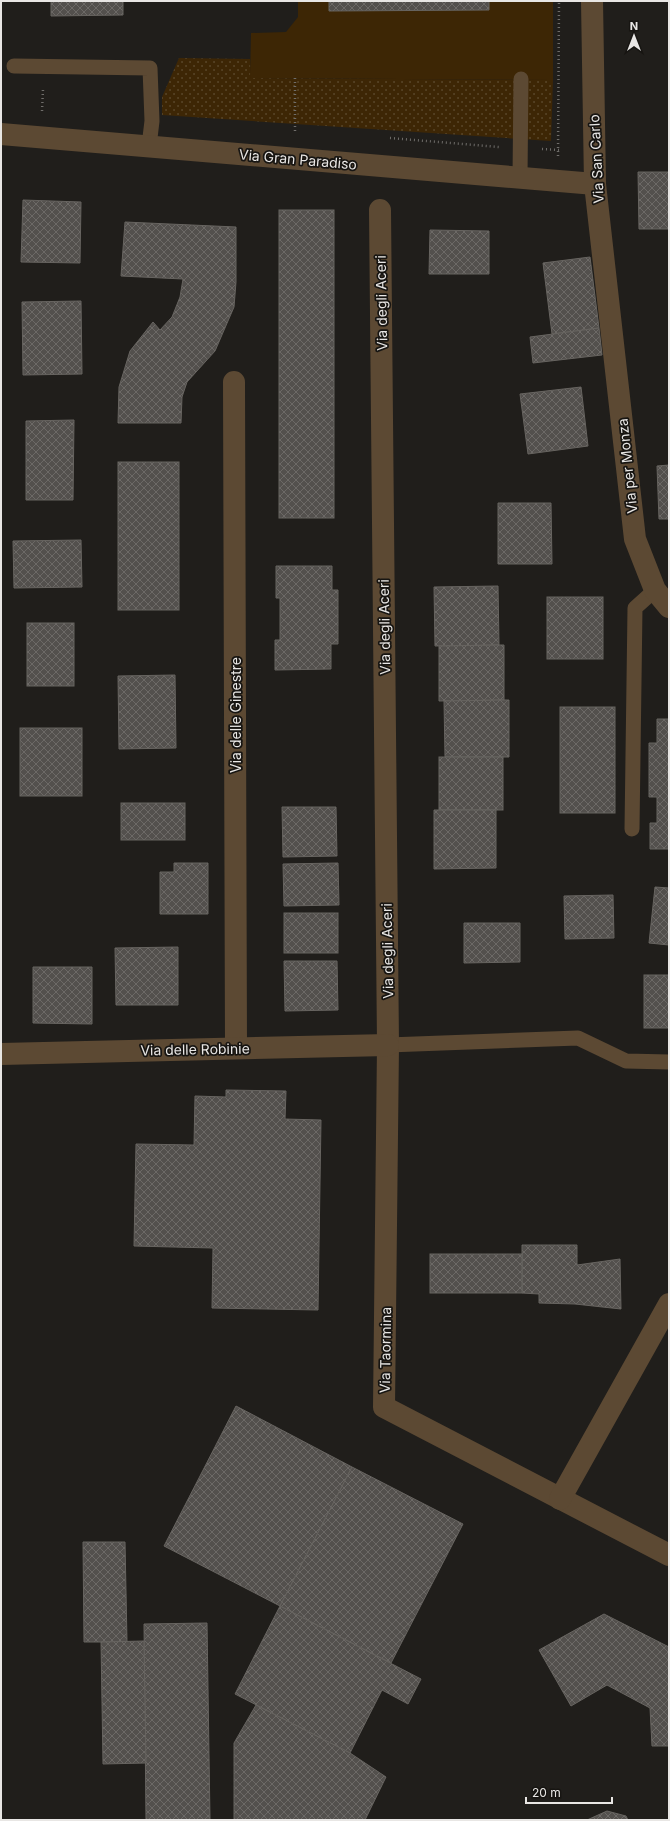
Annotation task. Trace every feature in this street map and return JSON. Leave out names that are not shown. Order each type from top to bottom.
[{"type":"street","name":"Via San Carlo","points":[[592,1],[595,184],[610,316]]},
{"type":"street","name":"Via Gran Paradiso","points":[[1,134],[595,184]]},
{"type":"street","name":"Via degli Aceri","points":[[380,210],[388,1045]]},
{"type":"street","name":"Via per Monza","points":[[610,316],[635,539],[655,590],[669,607]]},
{"type":"street","name":"Via delle Ginestre","points":[[234,382],[236,1048]]},
{"type":"street","name":"Via delle Robinie","points":[[1,1054],[388,1045]]},
{"type":"street","name":"Via Taormina","points":[[388,1045],[384,1407],[669,1555]]},
{"type":"street","points":[[560,1498],[669,1304]]},
{"type":"lane","points":[[14,66],[150,68],[152,121],[149,146]]},
{"type":"lane","points":[[520,177],[522,79]]},
{"type":"lane","points":[[632,829],[635,608],[655,590]]},
{"type":"lane","points":[[388,1045],[578,1038],[626,1061],[669,1062]]},
{"type":"path","points":[[556,180],[559,150],[559,1]]},
{"type":"path","points":[[295,78],[295,131]]},
{"type":"shaded area","points":[[298,1],[329,1],[330,11],[489,10],[489,1],[553,1],[553,80],[250,78],[251,33],[286,32],[298,17]]},
{"type":"shaded area","points":[[179,58],[250,59],[251,78],[553,80],[551,141],[162,115],[162,97]]},
{"type":"building","points":[[51,1],[123,1],[123,15],[51,16]]},
{"type":"building","points":[[329,1],[489,1],[489,10],[329,11]]},
{"type":"building","points":[[638,172],[669,172],[669,229],[639,229]]},
{"type":"building","points":[[23,200],[81,202],[80,263],[21,262]]},
{"type":"building","points":[[279,210],[334,210],[334,518],[279,518]]},
{"type":"building","points":[[125,222],[236,227],[236,282],[234,307],[215,351],[187,382],[182,397],[181,423],[118,423],[119,387],[130,351],[153,322],[160,330],[172,317],[180,297],[183,279],[121,276]]},
{"type":"building","points":[[430,230],[489,231],[489,274],[429,274]]},
{"type":"building","points":[[590,257],[599,328],[552,334],[543,263]]},
{"type":"building","points":[[81,301],[82,374],[23,375],[22,302]]},
{"type":"building","points":[[599,328],[602,355],[533,363],[530,337]]},
{"type":"building","points":[[581,387],[588,446],[528,454],[520,394]]},
{"type":"building","points":[[74,420],[73,500],[26,500],[26,421]]},
{"type":"building","points":[[118,462],[179,462],[179,610],[118,610]]},
{"type":"building","points":[[669,465],[669,519],[659,519],[657,466]]},
{"type":"building","points":[[498,503],[551,503],[552,564],[498,564]]},
{"type":"building","points":[[81,540],[82,587],[14,588],[13,541]]},
{"type":"building","points":[[276,566],[332,566],[332,590],[338,590],[338,644],[331,644],[331,669],[275,670],[275,640],[280,640],[280,598],[276,598]]},
{"type":"building","points":[[498,586],[499,645],[435,646],[434,587]]},
{"type":"building","points":[[547,597],[603,597],[603,659],[547,659]]},
{"type":"building","points":[[27,623],[74,623],[74,686],[27,686]]},
{"type":"building","points":[[504,645],[504,700],[439,701],[439,646]]},
{"type":"building","points":[[175,675],[176,748],[119,749],[118,676]]},
{"type":"building","points":[[509,700],[509,757],[445,757],[444,701]]},
{"type":"building","points":[[560,707],[615,707],[615,813],[560,813]]},
{"type":"building","points":[[657,719],[669,719],[669,849],[650,849],[650,823],[657,823],[657,797],[649,797],[649,743],[657,743]]},
{"type":"building","points":[[20,728],[82,728],[82,796],[20,796]]},
{"type":"building","points":[[439,757],[503,757],[503,810],[439,810]]},
{"type":"building","points":[[121,803],[185,803],[185,840],[121,840]]},
{"type":"building","points":[[282,807],[336,807],[337,856],[283,857]]},
{"type":"building","points":[[434,810],[496,810],[496,868],[434,869]]},
{"type":"building","points":[[174,863],[208,863],[208,914],[160,914],[160,872],[174,872]]},
{"type":"building","points":[[338,863],[339,905],[284,906],[283,864]]},
{"type":"building","points":[[655,887],[669,888],[669,945],[649,943]]},
{"type":"building","points":[[613,895],[614,938],[565,939],[564,896]]},
{"type":"building","points":[[284,913],[338,913],[338,953],[284,953]]},
{"type":"building","points":[[464,923],[520,923],[520,962],[464,963]]},
{"type":"building","points":[[178,947],[178,1005],[116,1005],[115,948]]},
{"type":"building","points":[[284,961],[337,961],[338,1010],[285,1011]]},
{"type":"building","points":[[33,967],[92,967],[92,1024],[33,1023]]},
{"type":"building","points":[[644,975],[669,975],[669,1028],[644,1028]]},
{"type":"building","points":[[226,1090],[286,1091],[285,1119],[321,1120],[318,1310],[212,1308],[213,1248],[134,1246],[136,1144],[194,1145],[195,1096],[226,1097]]},
{"type":"building","points":[[522,1245],[577,1245],[577,1265],[620,1259],[621,1309],[575,1304],[539,1303],[539,1294],[522,1293]]},
{"type":"building","points":[[430,1254],[522,1254],[522,1293],[430,1293]]},
{"type":"building","points":[[236,1406],[352,1467],[280,1606],[164,1546]]},
{"type":"building","points":[[352,1467],[463,1524],[391,1663],[280,1606]]},
{"type":"building","points":[[83,1542],[125,1542],[127,1642],[84,1642]]},
{"type":"building","points":[[280,1606],[421,1679],[408,1704],[382,1690],[350,1753],[235,1694]]},
{"type":"building","points":[[604,1614],[669,1647],[669,1746],[652,1746],[650,1708],[607,1685],[571,1706],[539,1650]]},
{"type":"building","points":[[207,1623],[210,1820],[146,1820],[144,1624]]},
{"type":"building","points":[[144,1641],[146,1763],[103,1764],[101,1642]]},
{"type":"building","points":[[256,1705],[350,1753],[386,1777],[365,1820],[234,1820],[234,1743]]},
{"type":"building","points":[[607,1811],[626,1816],[628,1820],[587,1820]]}]
